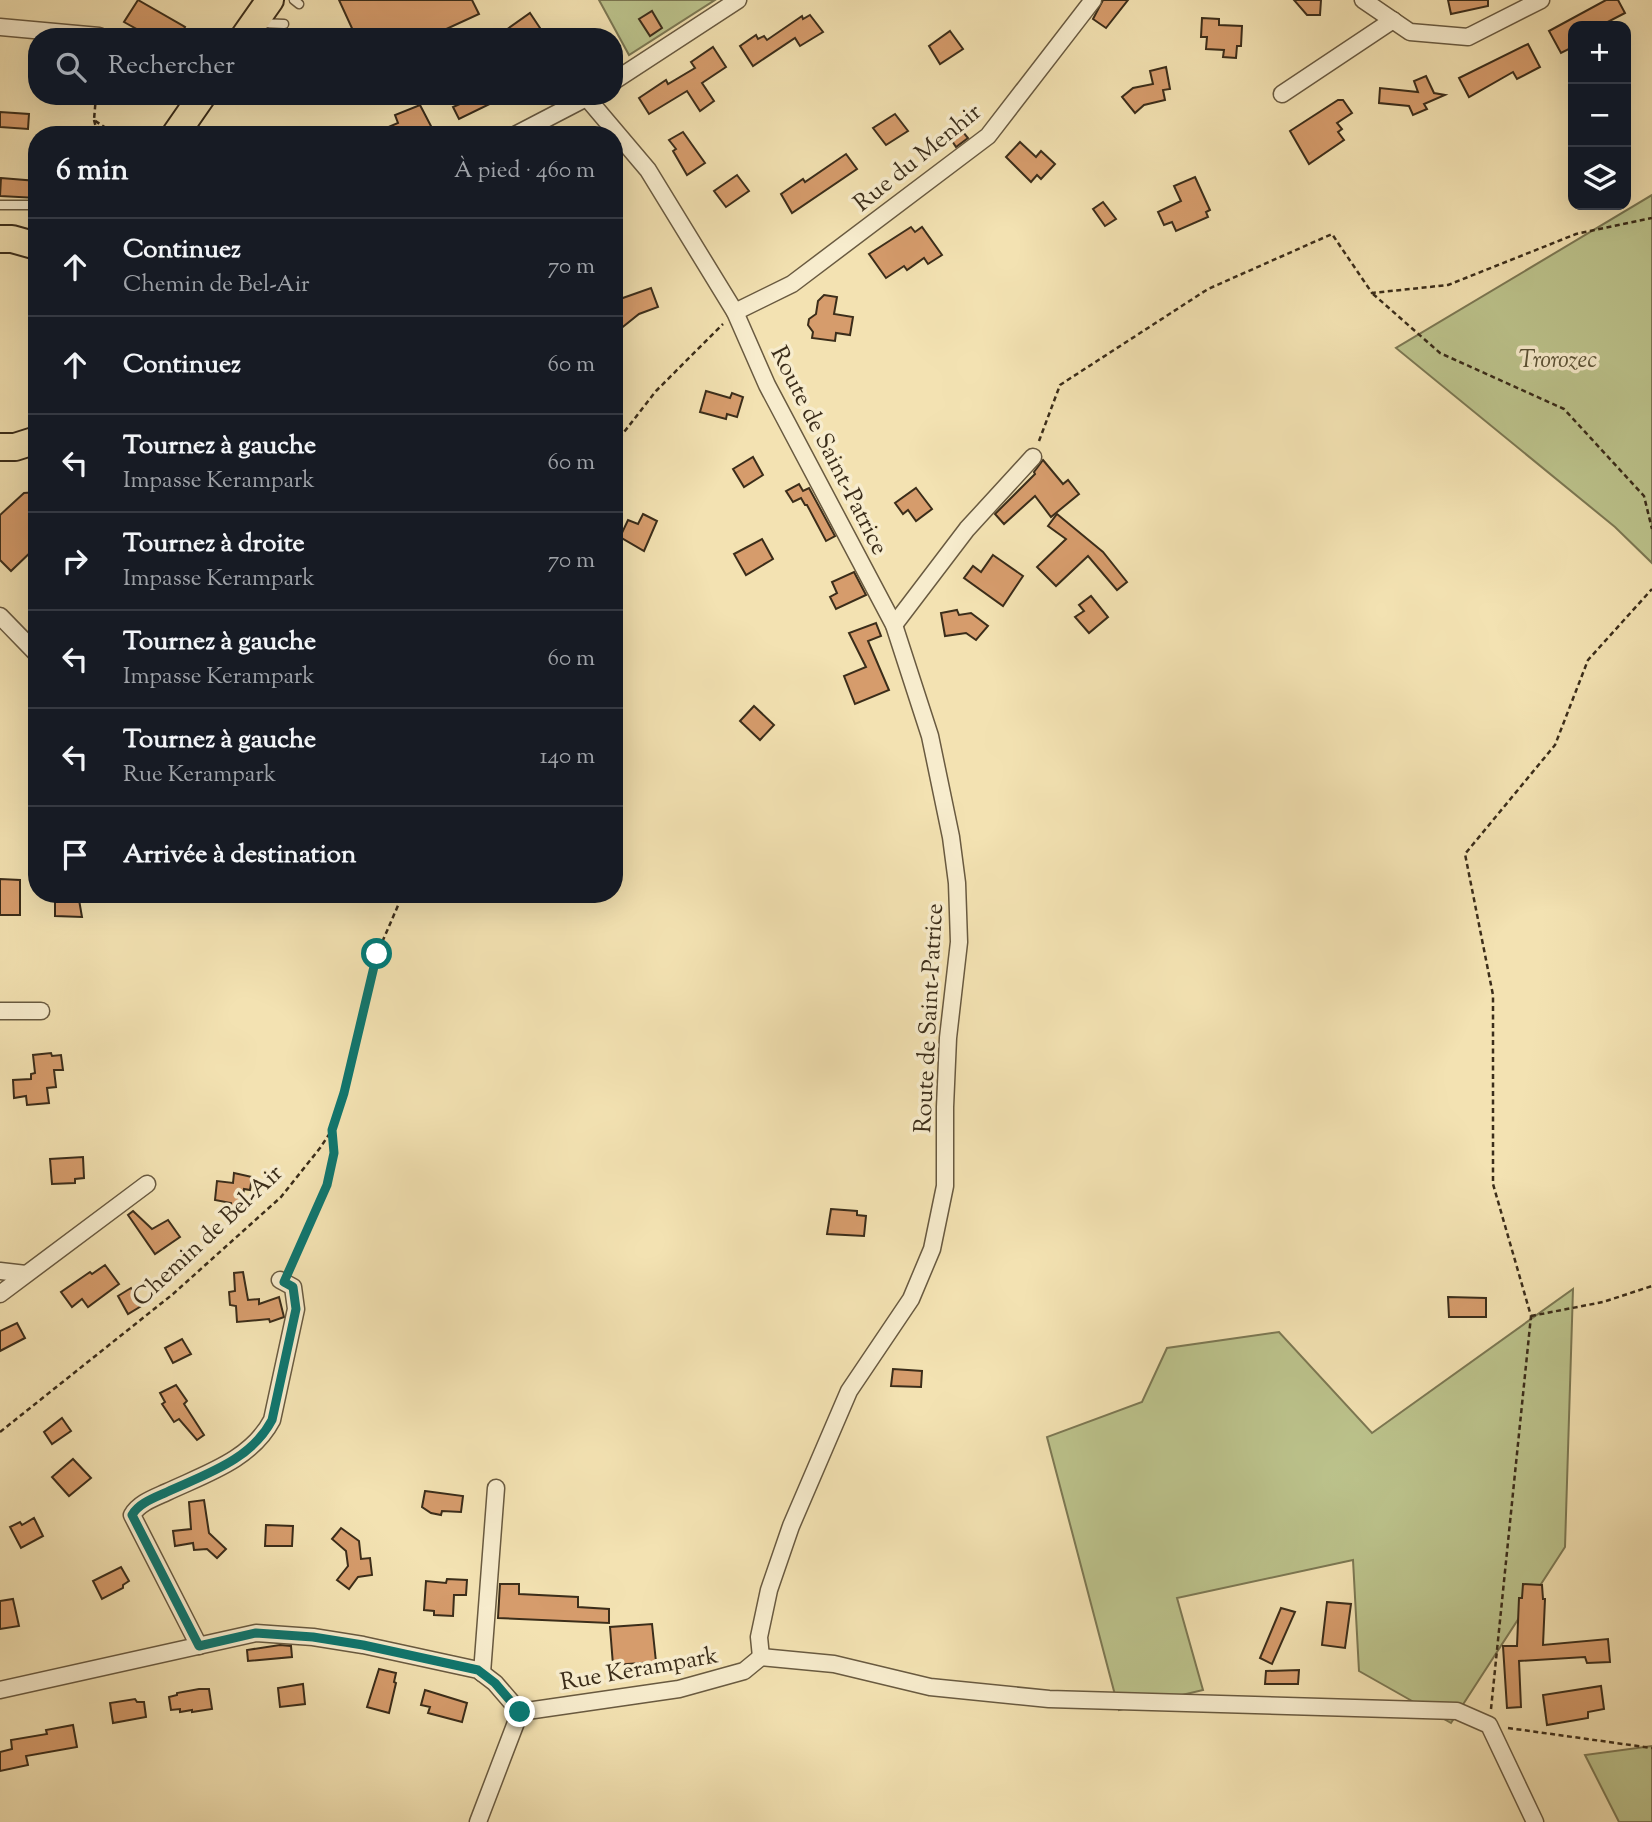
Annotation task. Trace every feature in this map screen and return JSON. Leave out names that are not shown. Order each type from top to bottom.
[{"type":"main road","points":[[250,28],[270,0]]},
{"type":"main road","points":[[182,126],[196,105]]},
{"type":"main road","points":[[0,239],[28,243]]},
{"type":"street","points":[[623,74],[738,0]]},
{"type":"street","name":"Rue du Menhir","points":[[735,312],[792,284],[988,136],[1093,0]]},
{"type":"street","points":[[1363,0],[1410,32],[1468,37],[1541,0]]},
{"type":"street","points":[[1282,94],[1393,20]]},
{"type":"street","points":[[0,27],[28,30]]},
{"type":"street","points":[[533,126],[573,105]]},
{"type":"street","name":"Route de Saint-Patrice","points":[[595,105],[612,126]]},
{"type":"street","name":"Route de Saint-Patrice","points":[[623,139],[648,170],[735,312],[767,385],[894,625],[930,736],[951,836],[957,883],[958,942],[948,1038],[945,1186],[932,1249],[911,1299],[849,1391],[791,1526],[769,1590],[759,1637],[761,1657]]},
{"type":"street","points":[[894,625],[967,529],[1033,457]]},
{"type":"street","points":[[0,616],[28,645]]},
{"type":"street","points":[[0,1011],[41,1011]]},
{"type":"street","points":[[0,1294],[148,1184]]},
{"type":"street","points":[[0,1271],[26,1274]]},
{"type":"street","points":[[199,1646],[132,1515],[136,1508],[150,1499],[229,1463],[264,1435],[272,1420],[296,1309],[293,1287],[282,1281]]},
{"type":"street","points":[[482,1674],[496,1488]]},
{"type":"street","points":[[0,1690],[256,1633],[313,1637],[478,1670],[495,1683],[520,1712],[478,1822]]},
{"type":"street","points":[[761,1657],[834,1664],[930,1687],[1036,1698],[1457,1711],[1489,1725],[1535,1822]]},
{"type":"street","name":"Rue Kerampark","points":[[520,1712],[688,1687],[744,1671],[761,1657]]},
{"type":"lane","points":[[261,28],[284,24]]},
{"type":"lane","points":[[0,205],[28,205]]},
{"type":"path","points":[[95,105],[96,126]]},
{"type":"path","points":[[94,120],[103,126]]},
{"type":"path","points":[[1372,293],[1448,285],[1576,233],[1652,218]]},
{"type":"path","points":[[1033,457],[1060,385],[1208,289],[1332,234],[1372,293],[1440,353],[1564,409],[1644,496],[1652,529]]},
{"type":"path","points":[[623,433],[656,391],[735,312]]},
{"type":"path","points":[[1644,496],[1652,493]]},
{"type":"path","points":[[1652,589],[1588,660],[1555,745],[1465,854],[1493,995],[1493,1184],[1531,1315],[1489,1725],[1652,1748]]},
{"type":"path","name":"Chemin de Bel-Air","points":[[0,1432],[173,1294],[281,1197],[332,1130],[344,1093],[377,954],[399,903]]},
{"type":"path","points":[[282,1281],[327,1185],[334,1153],[332,1130]]},
{"type":"path","points":[[1531,1315],[1603,1302],[1652,1286]]},
{"type":"green space","points":[[599,0],[715,0],[629,55],[623,44],[623,28],[614,28]]},
{"type":"green space","name":"Trorozec","points":[[1652,195],[1652,563],[1615,527],[1396,348],[1631,210]]},
{"type":"green space","points":[[1573,1289],[1565,1547],[1451,1723],[1359,1671],[1353,1560],[1177,1598],[1203,1690],[1119,1710],[1047,1437],[1142,1402],[1167,1348],[1279,1332],[1372,1433]]},
{"type":"green space","points":[[1652,1746],[1652,1822],[1619,1822],[1585,1755]]},
{"type":"building","points":[[138,0],[185,27],[135,28],[124,22]]},
{"type":"building","points":[[339,0],[472,0],[479,14],[449,28],[352,28]]},
{"type":"building","points":[[1103,0],[1128,0],[1106,28],[1093,19]]},
{"type":"building","points":[[1294,0],[1321,0],[1320,15],[1307,15]]},
{"type":"building","points":[[1448,0],[1488,0],[1488,6],[1451,14]]},
{"type":"building","points":[[1606,0],[1618,0],[1625,13],[1610,21],[1568,21],[1568,50],[1561,53],[1549,31]]},
{"type":"building","points":[[652,11],[662,28],[650,36],[639,19]]},
{"type":"building","points":[[530,13],[540,28],[509,28]]},
{"type":"building","points":[[810,15],[823,32],[800,46],[795,38],[753,66],[740,46],[756,35],[758,39],[764,36],[767,40],[802,16],[803,19]]},
{"type":"building","points":[[1202,18],[1219,19],[1219,25],[1242,26],[1241,46],[1237,46],[1236,58],[1223,57],[1224,50],[1206,49],[1207,37],[1201,37]]},
{"type":"building","points":[[950,31],[963,49],[940,64],[929,46]]},
{"type":"building","points":[[1528,44],[1540,67],[1517,79],[1513,72],[1469,97],[1459,78]]},
{"type":"building","points":[[713,47],[726,67],[702,83],[714,101],[700,111],[687,91],[649,114],[639,98],[666,80],[668,84],[695,68],[691,62]]},
{"type":"building","points":[[1166,67],[1170,89],[1163,90],[1165,100],[1144,105],[1135,113],[1122,97],[1133,88],[1153,84],[1150,71]]},
{"type":"building","points":[[1426,76],[1434,93],[1445,95],[1424,104],[1427,109],[1413,115],[1409,106],[1379,103],[1380,88],[1418,92],[1414,81]]},
{"type":"building","points":[[1338,100],[1343,100],[1352,113],[1337,123],[1342,129],[1338,132],[1344,140],[1309,164],[1290,131]]},
{"type":"building","points":[[420,105],[431,126],[391,126],[398,123],[395,115]]},
{"type":"building","points":[[458,105],[488,105],[459,119],[453,107]]},
{"type":"building","points":[[0,112],[29,114],[28,129],[0,127]]},
{"type":"building","points":[[895,114],[908,131],[886,145],[873,128]]},
{"type":"building","points":[[958,126],[968,138],[956,147],[947,133]]},
{"type":"building","points":[[683,132],[705,163],[687,175],[673,151],[676,149],[669,140]]},
{"type":"building","points":[[1020,142],[1036,157],[1041,151],[1055,164],[1041,179],[1037,175],[1031,182],[1006,157]]},
{"type":"building","points":[[846,154],[857,169],[792,213],[781,194],[803,179],[805,182]]},
{"type":"building","points":[[737,175],[749,191],[726,207],[714,191]]},
{"type":"building","points":[[1195,177],[1210,210],[1206,212],[1208,217],[1176,231],[1172,222],[1164,225],[1158,212],[1181,201],[1174,186]]},
{"type":"building","points":[[1,178],[28,180],[28,198],[0,196]]},
{"type":"building","points":[[1103,202],[1116,219],[1105,226],[1093,209]]},
{"type":"building","points":[[911,227],[915,232],[922,227],[942,255],[928,264],[924,258],[907,270],[904,266],[886,278],[869,254]]},
{"type":"building","points":[[651,288],[658,307],[639,314],[623,327],[623,298]]},
{"type":"building","points":[[824,295],[837,297],[834,314],[853,317],[850,335],[836,333],[835,341],[812,338],[809,319],[816,314],[818,301]]},
{"type":"building","points":[[706,391],[730,398],[732,393],[743,397],[737,417],[727,414],[726,419],[700,412]]},
{"type":"building","points":[[753,457],[763,475],[744,487],[733,469]]},
{"type":"building","points":[[1043,460],[1063,484],[1068,480],[1079,494],[1051,517],[1035,496],[1004,524],[995,514],[1035,474]]},
{"type":"building","points":[[799,484],[803,491],[809,488],[835,536],[826,541],[807,505],[801,498],[793,502],[786,491]]},
{"type":"building","points":[[916,488],[932,509],[916,521],[908,510],[903,514],[895,503]]},
{"type":"building","points":[[24,493],[28,493],[28,555],[11,571],[0,560],[0,515]]},
{"type":"building","points":[[643,514],[657,521],[644,551],[623,539],[628,520],[638,524]]},
{"type":"building","points":[[1057,514],[1103,552],[1127,582],[1117,590],[1088,556],[1056,586],[1037,567],[1066,539],[1048,526]]},
{"type":"building","points":[[762,539],[773,559],[746,575],[734,554]]},
{"type":"building","points":[[993,555],[1023,576],[1003,606],[964,578],[973,566],[981,572]]},
{"type":"building","points":[[854,572],[866,595],[836,609],[830,597],[837,593],[832,582]]},
{"type":"building","points":[[1091,596],[1108,617],[1089,633],[1075,617],[1084,611],[1079,605]]},
{"type":"building","points":[[957,610],[959,615],[971,613],[988,626],[976,640],[966,633],[945,636],[941,613]]},
{"type":"building","points":[[876,623],[881,636],[868,641],[889,690],[855,704],[844,676],[866,667],[849,633]]},
{"type":"building","points":[[754,706],[774,725],[760,740],[740,721]]},
{"type":"building","points":[[0,879],[20,880],[20,915],[0,915]]},
{"type":"building","points":[[55,903],[80,903],[82,917],[55,916]]},
{"type":"building","points":[[51,1053],[52,1056],[61,1055],[63,1070],[54,1070],[56,1087],[47,1088],[49,1103],[27,1105],[26,1096],[14,1098],[13,1080],[31,1079],[31,1074],[35,1073],[33,1055]]},
{"type":"building","points":[[83,1157],[84,1178],[75,1179],[75,1183],[52,1184],[50,1159]]},
{"type":"building","points":[[234,1173],[252,1177],[250,1190],[244,1189],[240,1214],[231,1212],[231,1203],[215,1200],[217,1181],[233,1183]]},
{"type":"building","points":[[831,1209],[857,1211],[857,1215],[866,1216],[864,1236],[827,1234]]},
{"type":"building","points":[[133,1211],[152,1229],[168,1220],[180,1237],[155,1254],[128,1215]]},
{"type":"building","points":[[105,1265],[119,1284],[88,1307],[82,1299],[72,1307],[61,1292]]},
{"type":"building","points":[[243,1272],[248,1300],[259,1299],[259,1304],[279,1297],[284,1317],[270,1322],[269,1319],[237,1322],[236,1306],[230,1305],[229,1292],[235,1291],[234,1273]]},
{"type":"building","points":[[131,1288],[143,1305],[128,1314],[118,1296]]},
{"type":"building","points":[[1448,1297],[1486,1298],[1486,1317],[1449,1317]]},
{"type":"building","points":[[17,1323],[25,1338],[0,1351],[0,1331]]},
{"type":"building","points":[[182,1339],[191,1354],[173,1363],[165,1348]]},
{"type":"building","points":[[893,1369],[922,1371],[921,1387],[891,1386]]},
{"type":"building","points":[[176,1385],[187,1401],[184,1404],[204,1435],[197,1440],[179,1419],[174,1422],[162,1404],[165,1402],[160,1393]]},
{"type":"building","points":[[62,1418],[71,1431],[52,1444],[44,1432]]},
{"type":"building","points":[[73,1459],[91,1478],[69,1496],[52,1477]]},
{"type":"building","points":[[425,1491],[463,1496],[461,1512],[442,1511],[441,1515],[431,1513],[422,1507]]},
{"type":"building","points":[[204,1500],[209,1533],[226,1549],[217,1558],[207,1549],[194,1550],[193,1543],[175,1546],[173,1531],[191,1529],[189,1502]]},
{"type":"building","points":[[34,1518],[43,1536],[21,1548],[10,1527],[20,1522],[22,1525]]},
{"type":"building","points":[[266,1525],[293,1526],[292,1546],[265,1546]]},
{"type":"building","points":[[341,1528],[359,1541],[361,1559],[370,1558],[372,1575],[358,1577],[349,1589],[337,1580],[348,1566],[346,1551],[332,1539]]},
{"type":"building","points":[[121,1567],[129,1581],[123,1588],[102,1599],[93,1581]]},
{"type":"building","points":[[447,1579],[467,1580],[466,1595],[454,1595],[453,1616],[434,1615],[434,1611],[424,1610],[426,1581],[446,1583]]},
{"type":"building","points":[[500,1584],[519,1584],[519,1594],[578,1597],[578,1607],[609,1609],[609,1623],[498,1618]]},
{"type":"building","points":[[1523,1584],[1542,1585],[1545,1599],[1543,1645],[1608,1639],[1610,1662],[1587,1663],[1585,1657],[1519,1661],[1521,1707],[1507,1708],[1503,1646],[1517,1646],[1519,1598],[1522,1598]]},
{"type":"building","points":[[13,1599],[19,1626],[0,1629],[0,1601]]},
{"type":"building","points":[[1327,1602],[1351,1604],[1345,1648],[1322,1645]]},
{"type":"building","points":[[1281,1608],[1295,1612],[1272,1664],[1260,1658]]},
{"type":"building","points":[[652,1624],[656,1662],[613,1665],[610,1627]]},
{"type":"building","points":[[291,1646],[292,1657],[248,1661],[247,1650]]},
{"type":"building","points":[[379,1669],[396,1673],[389,1713],[367,1707]]},
{"type":"building","points":[[1299,1670],[1298,1684],[1265,1684],[1266,1671]]},
{"type":"building","points":[[303,1684],[305,1704],[280,1707],[278,1688]]},
{"type":"building","points":[[1601,1686],[1604,1709],[1588,1712],[1588,1718],[1547,1725],[1543,1695]]},
{"type":"building","points":[[209,1689],[212,1709],[192,1712],[171,1710],[169,1697]]},
{"type":"building","points":[[425,1690],[467,1703],[462,1722],[428,1713],[430,1707],[421,1705]]},
{"type":"building","points":[[135,1699],[137,1702],[144,1702],[146,1717],[113,1723],[110,1703]]},
{"type":"building","points":[[73,1725],[77,1747],[26,1756],[28,1765],[0,1771],[0,1752],[12,1749],[11,1740],[47,1734],[46,1730]]},
{"type":"route","points":[[377,954],[344,1093],[332,1130],[334,1153],[327,1185],[284,1282],[293,1287],[296,1309],[272,1420],[264,1435],[229,1463],[150,1499],[136,1508],[132,1515],[199,1646],[256,1633],[313,1637],[363,1645],[478,1670],[495,1683],[520,1712]]}]
